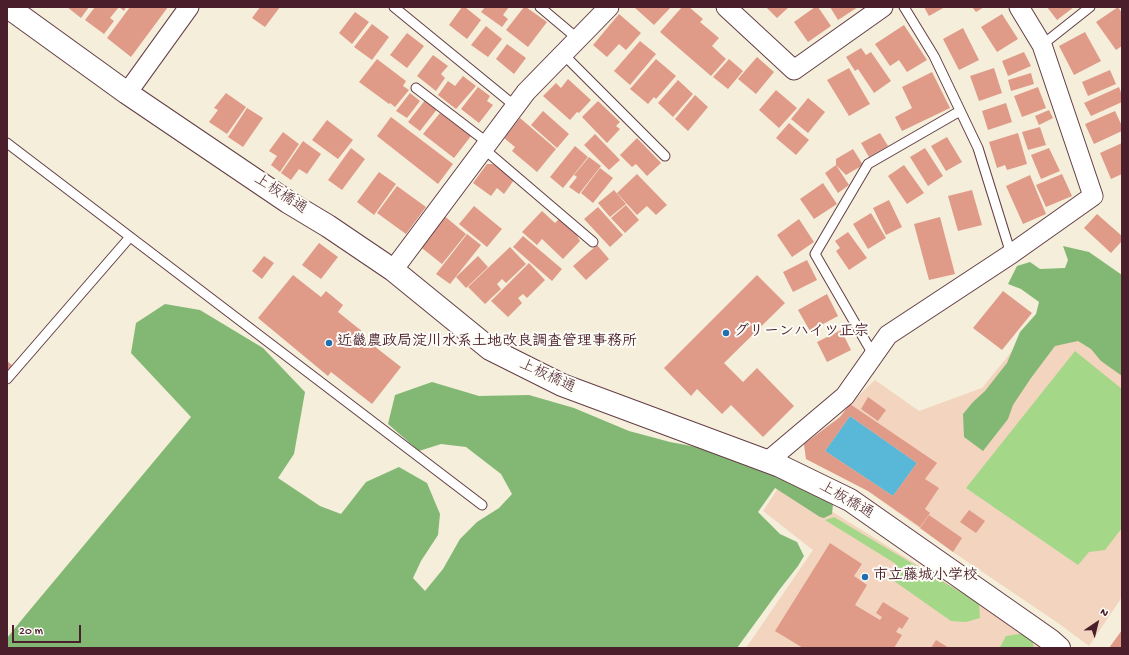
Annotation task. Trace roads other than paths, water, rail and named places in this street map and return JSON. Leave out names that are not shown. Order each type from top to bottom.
[{"type":"street","name":"上板橋通","points":[[9,7],[127,93],[288,202],[328,226],[393,270],[490,350],[562,385],[768,461],[850,500],[1050,640],[1059,648]]},
{"type":"street","points":[[127,93],[189,7]]},
{"type":"street","points":[[393,270],[526,92],[609,7]]},
{"type":"street","points":[[726,7],[794,70],[883,7]]},
{"type":"street","points":[[768,461],[845,396],[888,335],[1011,254],[1093,196],[1042,45],[1019,7]]},
{"type":"lane","points":[[394,7],[516,106]]},
{"type":"lane","points":[[540,7],[578,39]]},
{"type":"lane","points":[[904,7],[934,56],[978,148],[1011,254]]},
{"type":"lane","points":[[1042,45],[1090,7]]},
{"type":"lane","points":[[563,54],[665,156]]},
{"type":"lane","points":[[416,88],[486,146],[593,242]]},
{"type":"lane","points":[[874,356],[815,254],[868,164],[960,111]]},
{"type":"lane","points":[[7,143],[482,505]]},
{"type":"lane","points":[[7,378],[130,236]]},
{"type":"water","points":[[850,416],[917,463],[893,496],[825,451]]},
{"type":"place","name":"グリーンハイツ正宗","points":[[726,333]]},
{"type":"place","name":"近畿農政局淀川水系土地改良調査管理事務所","points":[[329,343]]},
{"type":"place","name":"市立藤城小学校","points":[[865,577]]}]
